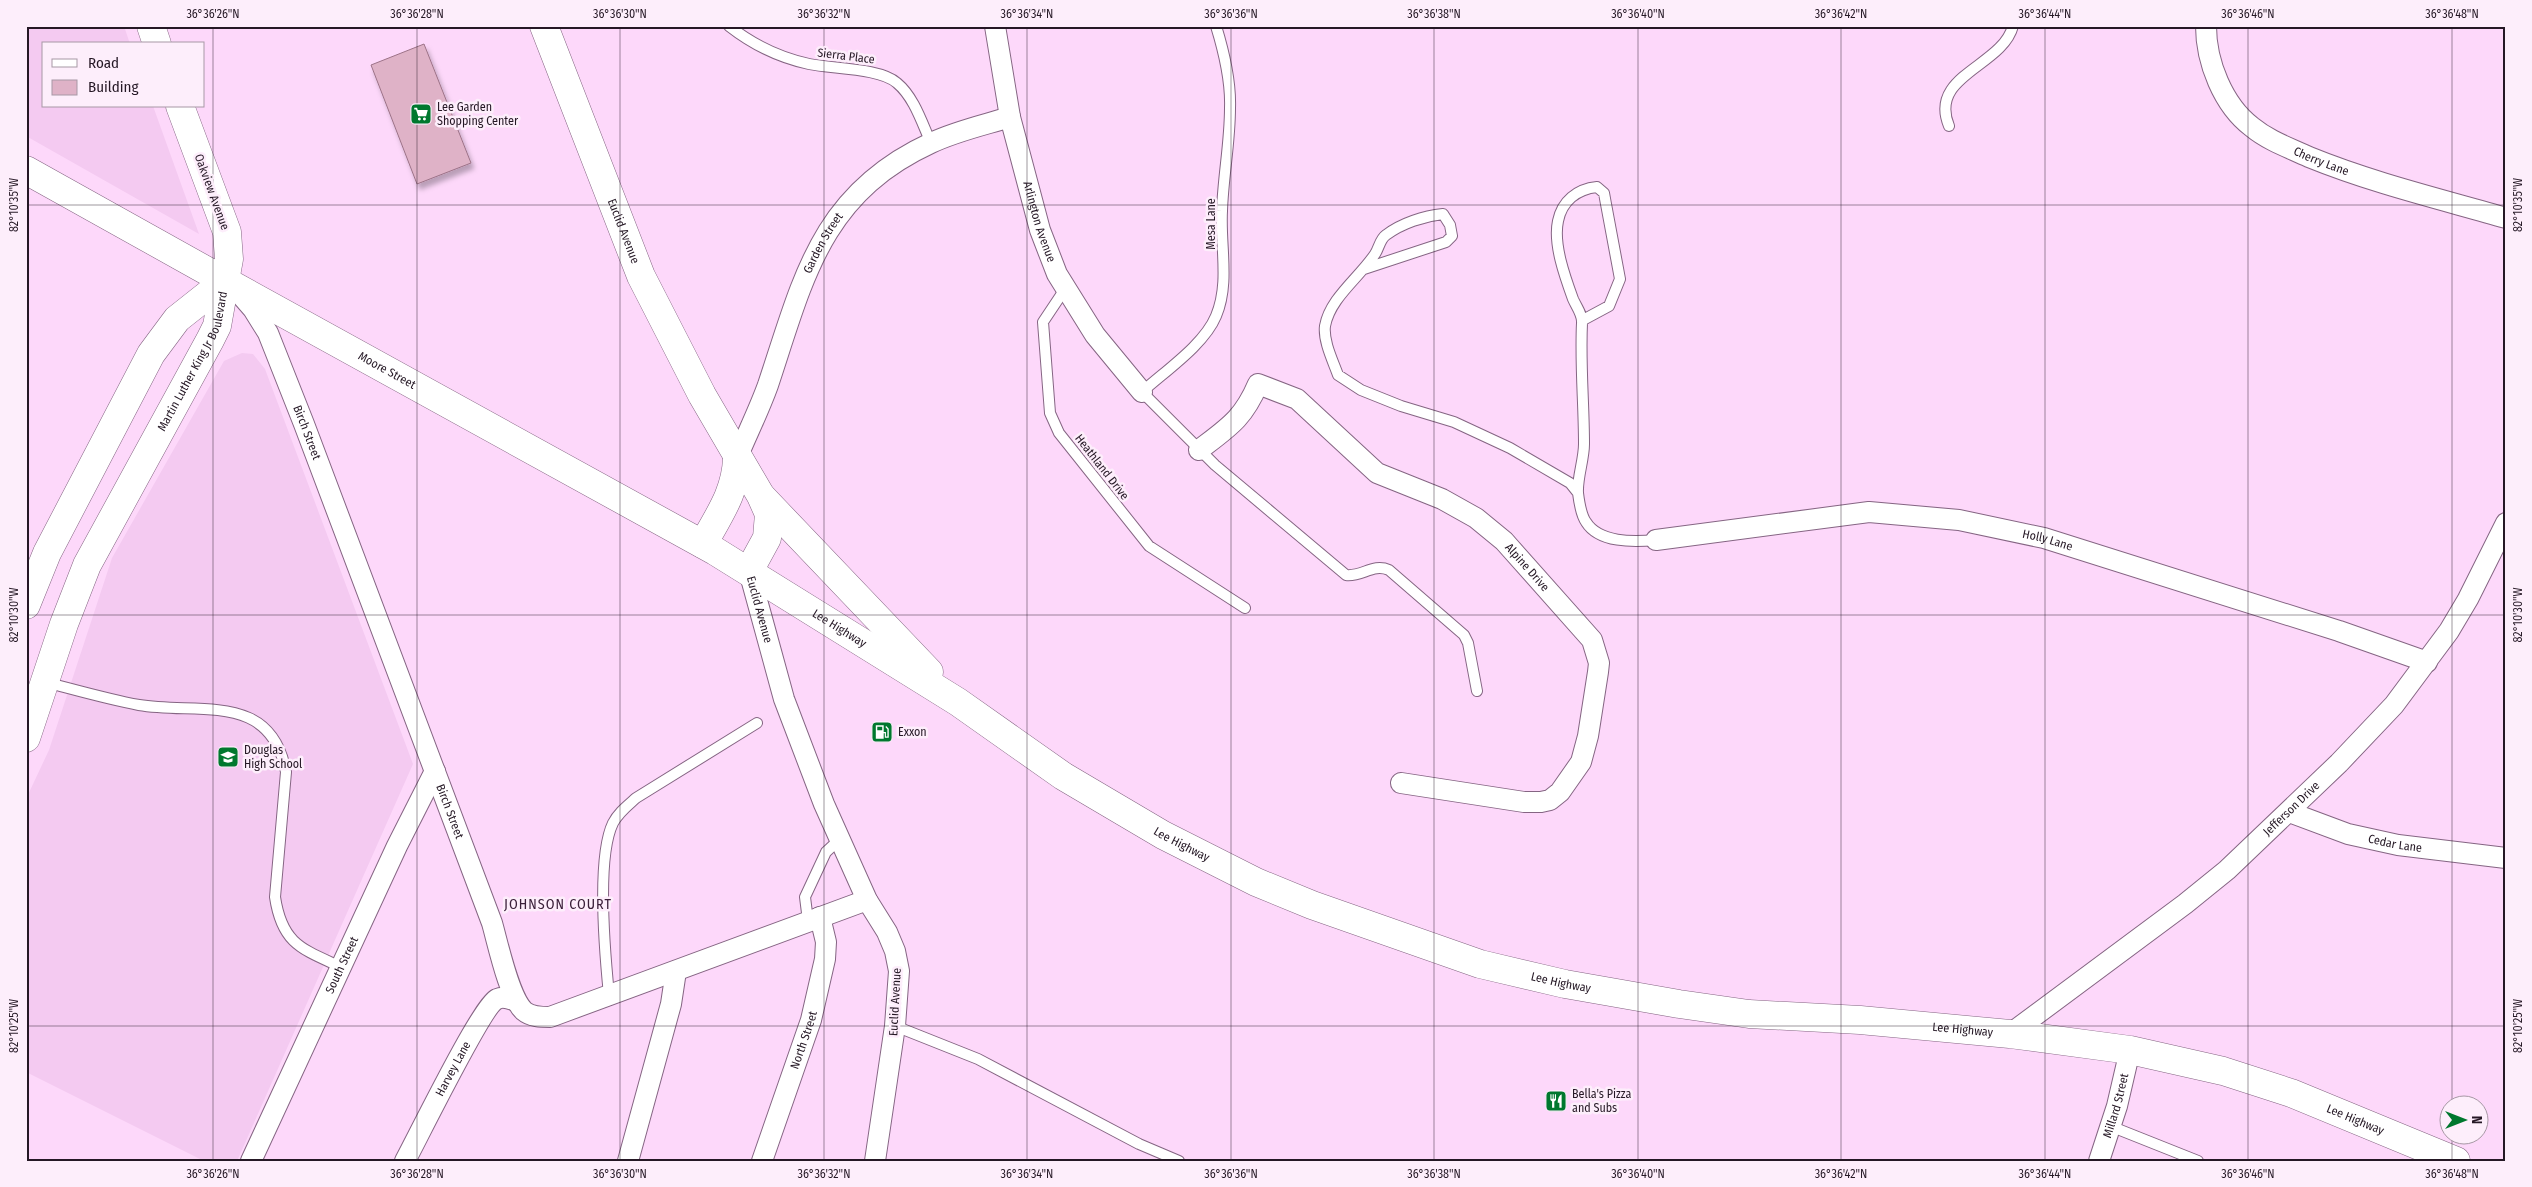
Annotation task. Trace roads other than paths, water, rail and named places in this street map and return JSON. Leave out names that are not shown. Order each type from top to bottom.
[{"type":"main road","points":[[151,26],[156,42]]},
{"type":"main road","name":"Euclid Avenue","points":[[544,26],[641,276],[737,458],[761,496],[769,514],[767,538],[749,571]]},
{"type":"main road","name":"Oakview Avenue","points":[[181,108],[227,232],[229,259],[226,281]]},
{"type":"main road","name":"Moore Street","points":[[26,170],[749,571]]},
{"type":"main road","name":"Martin Luther King Jr Boulevard","points":[[26,605],[48,553],[152,354],[177,319],[226,281]]},
{"type":"main road","name":"Martin Luther King Jr Boulevard","points":[[26,738],[44,682],[87,565],[217,326],[226,281]]},
{"type":"main road","points":[[703,544],[732,489],[736,477],[737,458]]},
{"type":"main road","points":[[761,496],[958,702]]},
{"type":"main road","name":"Lee Highway","points":[[749,571],[958,702],[1063,776],[1163,835],[1256,882],[1349,919],[1480,964],[1565,984],[1696,1007],[1749,1014],[1860,1020],[2010,1034],[2130,1050],[2223,1071],[2291,1093],[2456,1161]]},
{"type":"street","name":"Arlington Avenue","points":[[995,26],[1010,117],[1040,230],[1065,289],[1095,335],[1142,392]]},
{"type":"street","name":"Cherry Lane","points":[[2206,26],[2206,38],[2213,70],[2227,99],[2252,127],[2279,144],[2326,163],[2383,183],[2506,218]]},
{"type":"street","name":"Garden Street","points":[[737,458],[766,388],[806,271],[817,247],[835,219],[868,183],[896,162],[931,143],[1010,117]]},
{"type":"street","name":"Birch Street","points":[[226,281],[253,309],[268,333],[492,923],[516,1002]]},
{"type":"street","name":"Alpine Drive","points":[[1200,450],[1238,421],[1249,406],[1258,384],[1289,395],[1377,473],[1442,499],[1476,518],[1504,541],[1592,640],[1599,663],[1588,736],[1581,762],[1573,777],[1555,796],[1541,802],[1524,802],[1401,783]]},
{"type":"street","name":"Holly Lane","points":[[1656,540],[1869,512],[1959,520],[2044,538],[2339,631],[2427,662]]},
{"type":"street","name":"Jefferson Drive","points":[[2010,1034],[2185,904],[2227,870],[2289,812],[2394,705],[2427,662],[2468,599],[2506,523]]},
{"type":"street","name":"Euclid Avenue","points":[[749,571],[784,699],[839,840],[866,900],[887,932],[896,951],[899,971],[896,1026],[874,1161]]},
{"type":"street","name":"South Street","points":[[250,1161],[397,846],[435,771]]},
{"type":"street","name":"Cedar Lane","points":[[2289,812],[2348,834],[2461,854],[2506,858]]},
{"type":"street","points":[[516,1002],[526,1012],[537,1017],[550,1017],[866,900]]},
{"type":"street","name":"North Street","points":[[762,1161],[811,1020],[826,959],[826,942],[814,919]]},
{"type":"street","points":[[628,1161],[671,1004],[676,971]]},
{"type":"street","name":"Harvey Lane","points":[[405,1161],[465,1047],[489,1006],[496,999],[506,998],[516,1002]]},
{"type":"street","name":"Millard Street","points":[[2099,1161],[2130,1050]]},
{"type":"lane","name":"Sierra Place","points":[[730,26],[768,50],[806,64],[840,70],[868,71],[890,78],[908,94],[931,143]]},
{"type":"lane","name":"Mesa Lane","points":[[1142,392],[1205,336],[1216,317],[1222,296],[1224,242],[1222,212],[1230,90],[1216,26]]},
{"type":"lane","points":[[1949,126],[1945,107],[1948,96],[1955,84],[2001,47],[2013,26]]},
{"type":"lane","points":[[1583,320],[1609,306],[1620,279],[1604,193],[1596,187],[1586,188],[1566,199],[1558,221],[1558,244],[1573,299],[1583,320],[1580,338],[1584,444],[1578,493],[1585,520],[1591,529],[1602,536],[1635,542],[1656,540]]},
{"type":"lane","points":[[1364,269],[1446,242],[1452,236],[1450,225],[1444,214],[1432,215],[1401,226],[1384,236],[1364,269],[1339,296],[1328,313],[1324,329],[1338,374],[1361,390],[1401,406],[1454,422],[1510,448],[1570,483],[1578,493]]},
{"type":"lane","name":"Heathland Drive","points":[[1065,289],[1043,322],[1050,413],[1059,433],[1149,546],[1245,608]]},
{"type":"lane","points":[[1142,392],[1214,466],[1346,575],[1353,576],[1376,567],[1389,570],[1464,635],[1468,643],[1477,691]]},
{"type":"lane","points":[[44,682],[137,704],[232,711],[253,718],[267,729],[282,754],[286,772],[275,898],[278,918],[288,936],[298,946],[341,967]]},
{"type":"lane","points":[[609,995],[604,950],[605,858],[613,822],[621,811],[636,798],[757,723]]},
{"type":"lane","points":[[814,919],[805,898],[826,852],[839,840]]},
{"type":"lane","points":[[896,1026],[978,1059],[1139,1144],[1179,1161]]},
{"type":"lane","points":[[2110,1126],[2198,1161]]},
{"type":"place","name":"Lee Garden Shopping Center","points":[[421,114]]},
{"type":"place","name":"Exxon","points":[[882,732]]},
{"type":"place","name":"Douglas High School","points":[[228,757]]},
{"type":"place","name":"Bella's Pizza and Subs","points":[[1556,1101]]},
{"type":"district","name":"JOHNSON COURT","points":[[558,904]]}]
